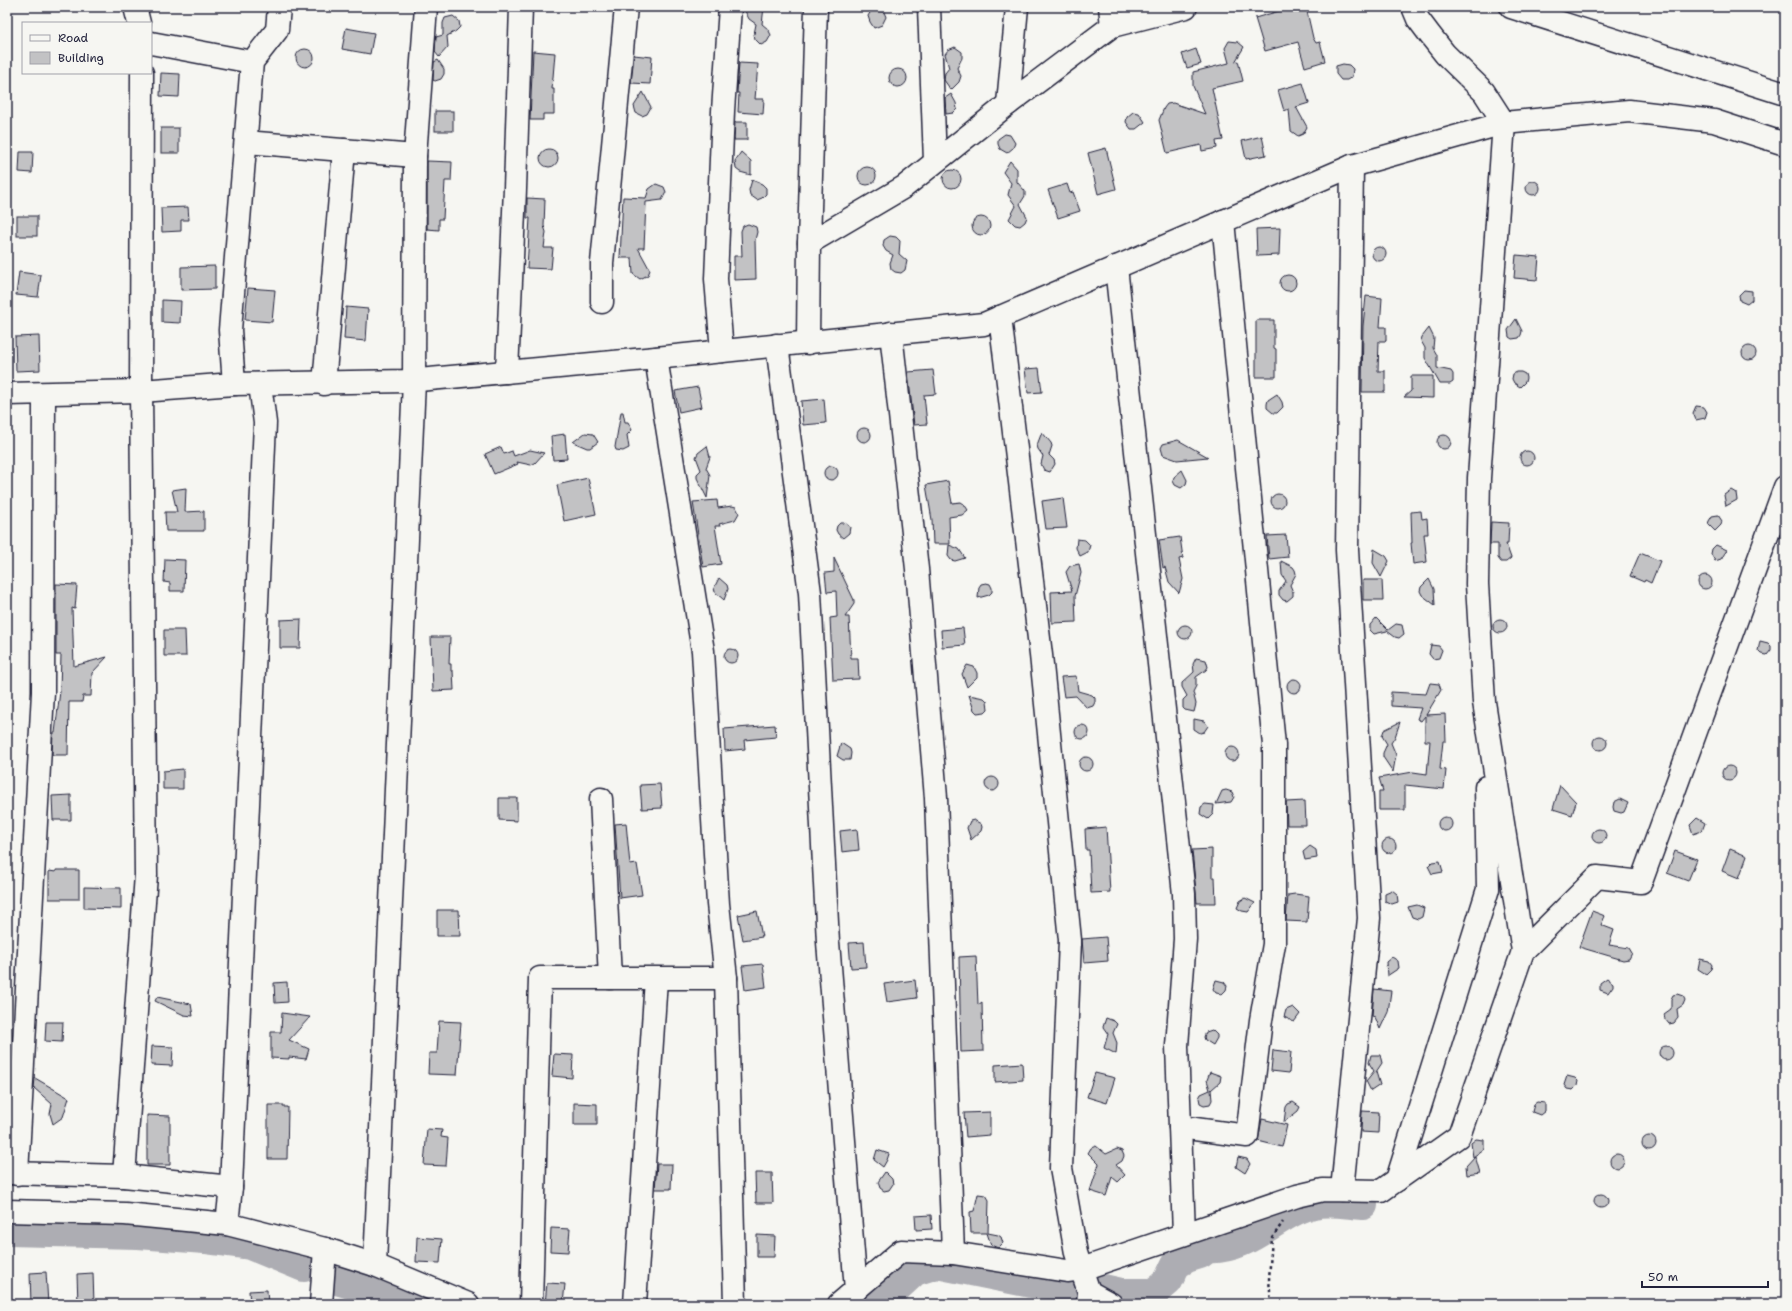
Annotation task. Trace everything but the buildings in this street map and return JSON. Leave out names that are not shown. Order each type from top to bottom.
[{"type":"street","points":[[135,7],[139,22]]},
{"type":"street","points":[[234,384],[230,330],[252,62],[277,30],[279,7]]},
{"type":"street","points":[[375,1265],[414,381],[416,156],[426,7]]},
{"type":"street","points":[[507,372],[521,7]]},
{"type":"street","points":[[602,302],[602,263],[626,7]]},
{"type":"street","points":[[722,351],[716,279],[723,110],[730,7]]},
{"type":"street","points":[[808,343],[809,244],[816,7]]},
{"type":"street","points":[[929,7],[935,161]]},
{"type":"street","points":[[1008,104],[1017,7]]},
{"type":"street","points":[[809,244],[904,187],[1008,104],[1111,17],[1186,7]]},
{"type":"street","points":[[1397,1180],[1488,889],[1484,702],[1477,584],[1479,478],[1504,123],[1484,92],[1445,54],[1430,35],[1418,19],[1413,7]]},
{"type":"street","points":[[1511,7],[1785,94]]},
{"type":"street","points":[[152,44],[252,62]]},
{"type":"street","points":[[124,1176],[146,874],[141,391],[142,74]]},
{"type":"street","points":[[7,394],[141,391],[234,384],[324,384],[414,381],[808,343],[984,324],[1352,166],[1504,123],[1629,111],[1714,121],[1785,144]]},
{"type":"street","points":[[246,142],[416,156]]},
{"type":"street","points":[[324,384],[344,150]]},
{"type":"street","points":[[1342,1190],[1369,918],[1347,550],[1352,166]]},
{"type":"street","points":[[1180,1127],[1247,1136],[1261,1020],[1274,944],[1274,745],[1223,221]]},
{"type":"street","points":[[1116,267],[1184,894],[1185,938],[1177,1046],[1184,1234]]},
{"type":"street","points":[[1000,317],[1041,655],[1070,940],[1061,1168],[1076,1253],[1082,1269],[1088,1298],[1111,1304]]},
{"type":"street","points":[[891,333],[917,569],[936,798],[953,1253]]},
{"type":"street","points":[[777,346],[810,593],[828,942],[856,1290]]},
{"type":"street","points":[[656,358],[703,651],[718,904],[726,978],[735,1304]]},
{"type":"street","points":[[227,1224],[231,1187],[265,423],[260,384]]},
{"type":"street","points":[[44,394],[43,692],[12,1174],[124,1176],[231,1187]]},
{"type":"street","points":[[839,1304],[902,1251],[953,1253],[1067,1271],[1082,1269],[1297,1196],[1323,1190],[1381,1191],[1459,1136],[1523,951],[1597,877],[1641,882],[1785,487]]},
{"type":"street","points":[[1484,702],[1523,951]]},
{"type":"street","points":[[602,799],[610,978]]},
{"type":"street","points":[[531,1304],[540,978],[726,978]]},
{"type":"street","points":[[635,1304],[656,979]]},
{"type":"street","points":[[7,1211],[125,1214],[227,1224],[325,1249],[375,1265],[468,1304]]},
{"type":"street","points":[[321,1304],[325,1249]]},
{"type":"path","points":[[1271,1304],[1269,1278],[1272,1238],[1297,1196]]},
{"type":"waterway","points":[[1094,1287],[1121,1293],[1154,1293],[1168,1281],[1176,1264],[1187,1258],[1200,1254],[1208,1248],[1237,1244],[1300,1209],[1326,1202],[1363,1205]]},
{"type":"waterway","points":[[7,1231],[138,1234],[205,1239],[250,1245],[304,1267]]},
{"type":"waterway","points":[[879,1304],[915,1271],[937,1264],[1031,1283],[1076,1289]]},
{"type":"waterway","points":[[333,1279],[400,1299],[407,1304]]}]
